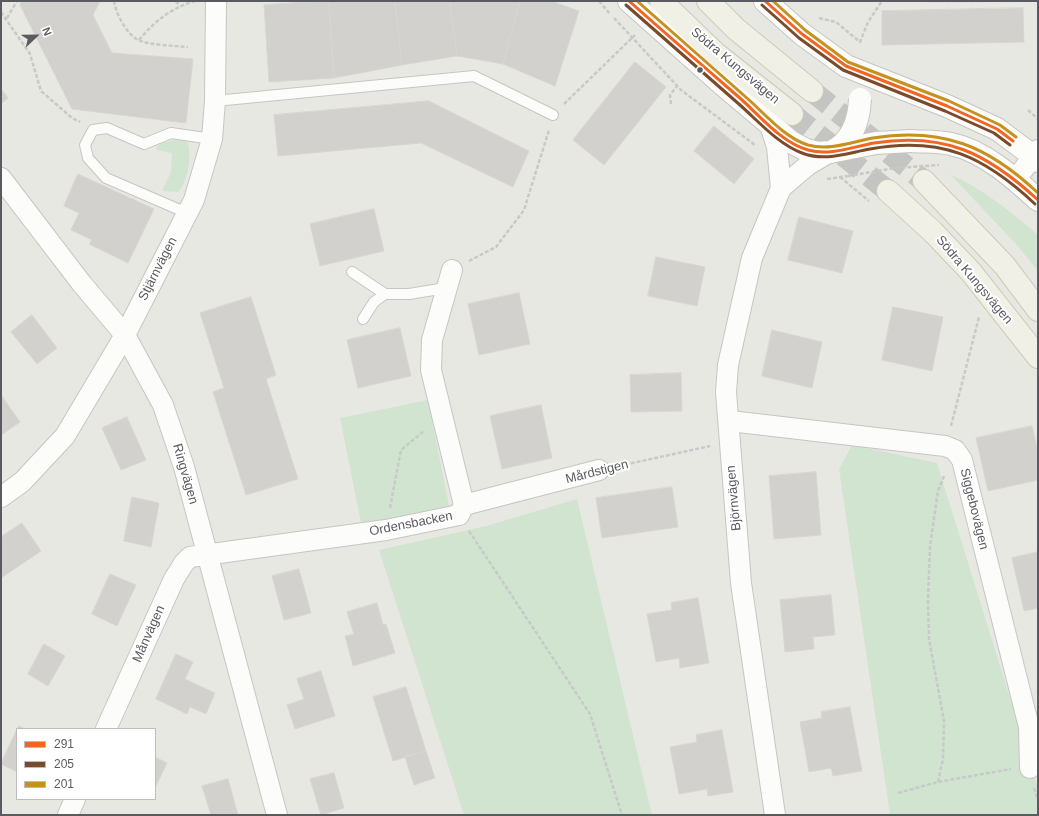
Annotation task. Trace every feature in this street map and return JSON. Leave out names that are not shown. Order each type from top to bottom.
[{"type":"main road","name":"Södra Kungsvägen","points":[[662,1],[715,53],[792,114]]},
{"type":"main road","points":[[708,1],[736,29],[812,91]]},
{"type":"main road","points":[[924,181],[1005,266],[1038,310]]},
{"type":"main road","name":"Södra Kungsvägen","points":[[888,191],[933,232],[971,272],[1038,357]]},
{"type":"street","name":"Stjärnvägen","points":[[1,497],[22,482],[65,436],[125,335],[186,213],[194,200],[212,139],[215,100],[216,1]]},
{"type":"street","points":[[629,1],[770,125],[791,142],[806,150],[824,154],[876,144],[911,141],[945,143],[967,149],[1016,179],[1038,200]]},
{"type":"street","points":[[765,1],[802,34],[846,66],[947,106],[997,129],[1036,156],[1016,179]]},
{"type":"street","points":[[824,154],[840,147],[854,129],[859,115],[860,99],[857,85],[846,66]]},
{"type":"street","name":"Björnvägen","points":[[770,125],[777,147],[781,188]]},
{"type":"street","name":"Björnvägen","points":[[775,815],[741,583],[730,441],[730,421],[726,392],[728,365],[752,258],[781,188],[808,165],[824,154]]},
{"type":"street","name":"Ringvägen","points":[[1,178],[82,284],[125,335],[163,405],[184,467],[277,815]]},
{"type":"street","name":"Ordensbacken","points":[[207,554],[386,530],[462,510],[431,370],[432,340],[449,279]]},
{"type":"street","points":[[730,421],[945,446]]},
{"type":"street","name":"Siggebovägen","points":[[945,446],[955,450],[962,460],[1029,727],[1030,768]]},
{"type":"street","name":"Mårdstigen","points":[[462,510],[599,470]]},
{"type":"street","name":"Månvägen","points":[[106,728],[174,579],[184,563],[190,557],[207,554]]},
{"type":"street","points":[[68,815],[75,800]]},
{"type":"lane","points":[[215,100],[474,76],[553,115]]},
{"type":"lane","points":[[186,213],[106,178],[88,158],[85,145],[93,130],[107,128],[144,144],[171,133],[212,139]]},
{"type":"lane","points":[[352,272],[385,294],[409,294],[449,279]]},
{"type":"lane","points":[[363,319],[374,302],[385,294]]},
{"type":"path","points":[[7,18],[17,1]]},
{"type":"path","points":[[114,1],[119,16],[127,30],[139,40],[188,46]]},
{"type":"path","points":[[176,1],[180,6]]},
{"type":"path","points":[[139,40],[151,25],[180,6],[195,1]]},
{"type":"path","points":[[819,18],[836,22],[860,42],[868,22],[882,1]]},
{"type":"path","points":[[928,1],[985,1]]},
{"type":"path","points":[[1,12],[7,18],[30,54],[42,91],[72,118],[93,130]]},
{"type":"path","points":[[449,279],[496,247],[524,210],[553,115],[650,21]]},
{"type":"path","points":[[671,104],[670,96],[677,86]]},
{"type":"path","points":[[1028,110],[1038,119]]},
{"type":"path","points":[[848,176],[895,168],[939,165]]},
{"type":"path","points":[[938,782],[943,759],[944,722],[929,640],[928,600],[930,546],[938,491],[947,469],[945,446],[979,314]]},
{"type":"path","points":[[386,530],[401,450],[442,416]]},
{"type":"path","name":"Mårdstigen","points":[[599,470],[730,441]]},
{"type":"path","points":[[462,510],[590,714],[622,815]]},
{"type":"path","points":[[898,793],[938,782],[1007,769],[1030,768]]},
{"type":"green space","points":[[182,140],[188,143],[190,155],[187,176],[178,192],[162,191],[171,172],[172,153],[157,150],[156,148],[164,142]]},
{"type":"green space","points":[[950,174],[974,186],[996,201],[1038,235],[1038,271],[1015,243]]},
{"type":"green space","points":[[428,400],[450,510],[362,528],[340,418]]},
{"type":"green space","points":[[852,445],[937,463],[1038,788],[1038,815],[890,815],[839,469]]},
{"type":"green space","points":[[577,499],[652,815],[464,815],[379,550],[486,526]]},
{"type":"building","points":[[22,1],[100,1],[93,15],[112,53],[193,59],[186,123],[72,109],[20,5]]},
{"type":"building","points":[[329,1],[334,78],[269,82],[264,5]]},
{"type":"building","points":[[329,1],[395,1],[402,65],[334,78]]},
{"type":"building","points":[[395,1],[450,1],[457,56],[402,65]]},
{"type":"building","points":[[450,1],[520,1],[503,64],[457,56]]},
{"type":"building","points":[[520,1],[551,1],[579,11],[555,86],[503,64]]},
{"type":"building","points":[[1023,8],[1024,42],[882,45],[882,11]]},
{"type":"building","points":[[635,62],[666,87],[604,165],[573,140]]},
{"type":"building","points":[[1,89],[8,98],[1,104]]},
{"type":"building","points":[[429,101],[529,151],[513,187],[421,143],[278,156],[274,115]]},
{"type":"building","points":[[714,126],[754,159],[734,184],[694,151]]},
{"type":"building","points":[[78,174],[154,209],[128,263],[89,244],[92,240],[71,230],[79,213],[64,206]]},
{"type":"building","points":[[374,209],[384,251],[320,266],[310,224]]},
{"type":"building","points":[[799,217],[853,231],[842,273],[788,260]]},
{"type":"building","points":[[656,257],[705,267],[697,306],[648,296]]},
{"type":"building","points":[[519,293],[530,344],[479,355],[468,304]]},
{"type":"building","points":[[251,297],[276,375],[266,379],[298,479],[246,495],[213,392],[224,388],[200,313]]},
{"type":"building","points":[[893,307],[943,317],[932,371],[882,360]]},
{"type":"building","points":[[32,315],[57,348],[37,364],[11,332]]},
{"type":"building","points":[[400,328],[411,376],[358,388],[347,340]]},
{"type":"building","points":[[772,330],[822,342],[812,388],[762,376]]},
{"type":"building","points":[[681,373],[682,411],[631,412],[630,375]]},
{"type":"building","points":[[1,395],[20,422],[1,435]]},
{"type":"building","points":[[541,405],[552,458],[502,469],[490,416]]},
{"type":"building","points":[[127,417],[146,460],[121,470],[102,428]]},
{"type":"building","points":[[1032,426],[1038,451],[1038,480],[988,491],[976,438]]},
{"type":"building","points":[[816,472],[821,535],[774,539],[769,476]]},
{"type":"building","points":[[672,487],[678,527],[602,538],[596,498]]},
{"type":"building","points":[[132,497],[159,503],[151,547],[124,541]]},
{"type":"building","points":[[22,523],[41,551],[1,578],[1,537]]},
{"type":"building","points":[[1038,552],[1038,608],[1024,611],[1012,558]]},
{"type":"building","points":[[299,569],[311,613],[284,620],[272,576]]},
{"type":"building","points":[[110,574],[136,585],[117,626],[92,614]]},
{"type":"building","points":[[831,595],[835,635],[813,637],[814,649],[785,652],[780,600]]},
{"type":"building","points":[[698,598],[709,663],[680,668],[679,658],[656,662],[647,614],[672,610],[671,603]]},
{"type":"building","points":[[377,603],[383,625],[386,624],[395,653],[353,666],[345,636],[354,634],[347,612]]},
{"type":"building","points":[[44,644],[65,656],[48,686],[28,674]]},
{"type":"building","points":[[176,654],[193,662],[185,679],[215,693],[206,714],[190,707],[187,714],[156,699]]},
{"type":"building","points":[[321,671],[335,716],[295,729],[287,705],[304,699],[297,679]]},
{"type":"building","points":[[406,687],[426,751],[393,761],[373,697]]},
{"type":"building","points":[[850,707],[862,771],[833,776],[831,768],[809,772],[800,722],[822,718],[821,712]]},
{"type":"building","points":[[722,730],[733,792],[708,796],[707,789],[679,794],[670,747],[697,742],[696,735]]},
{"type":"building","points":[[16,731],[16,772],[1,764]]},
{"type":"building","points":[[426,751],[435,778],[414,785],[405,757]]},
{"type":"building","points":[[156,758],[167,763],[156,786]]},
{"type":"building","points":[[334,773],[344,808],[321,815],[310,779]]},
{"type":"building","points":[[228,779],[238,815],[211,815],[202,786]]},
{"type":"tunnel","points":[[812,91],[924,181]]},
{"type":"tunnel","points":[[792,114],[888,191]]},
{"type":"transit line","name":"291","points":[[629,1],[780,135],[798,146],[816,152],[824,152],[899,140],[944,144],[964,150],[982,158],[1001,170],[1038,200]]},
{"type":"transit line","name":"201","points":[[637,1],[776,125],[800,142],[816,147],[824,147],[898,135],[921,135],[943,138],[982,152],[1001,163],[1038,193]]},
{"type":"transit line","name":"291","points":[[765,1],[802,34],[846,66],[947,106],[997,129],[1013,141]]},
{"type":"transit line","name":"201","points":[[773,1],[805,30],[848,62],[949,101],[1000,125],[1016,137]]},
{"type":"transit line","name":"205","points":[[626,5],[769,132],[793,149],[811,156],[828,157],[895,146],[919,145],[940,148],[979,162],[998,173],[1035,204]]},
{"type":"transit line","name":"205","points":[[762,5],[799,38],[843,70],[945,111],[994,133],[1010,145]]}]
